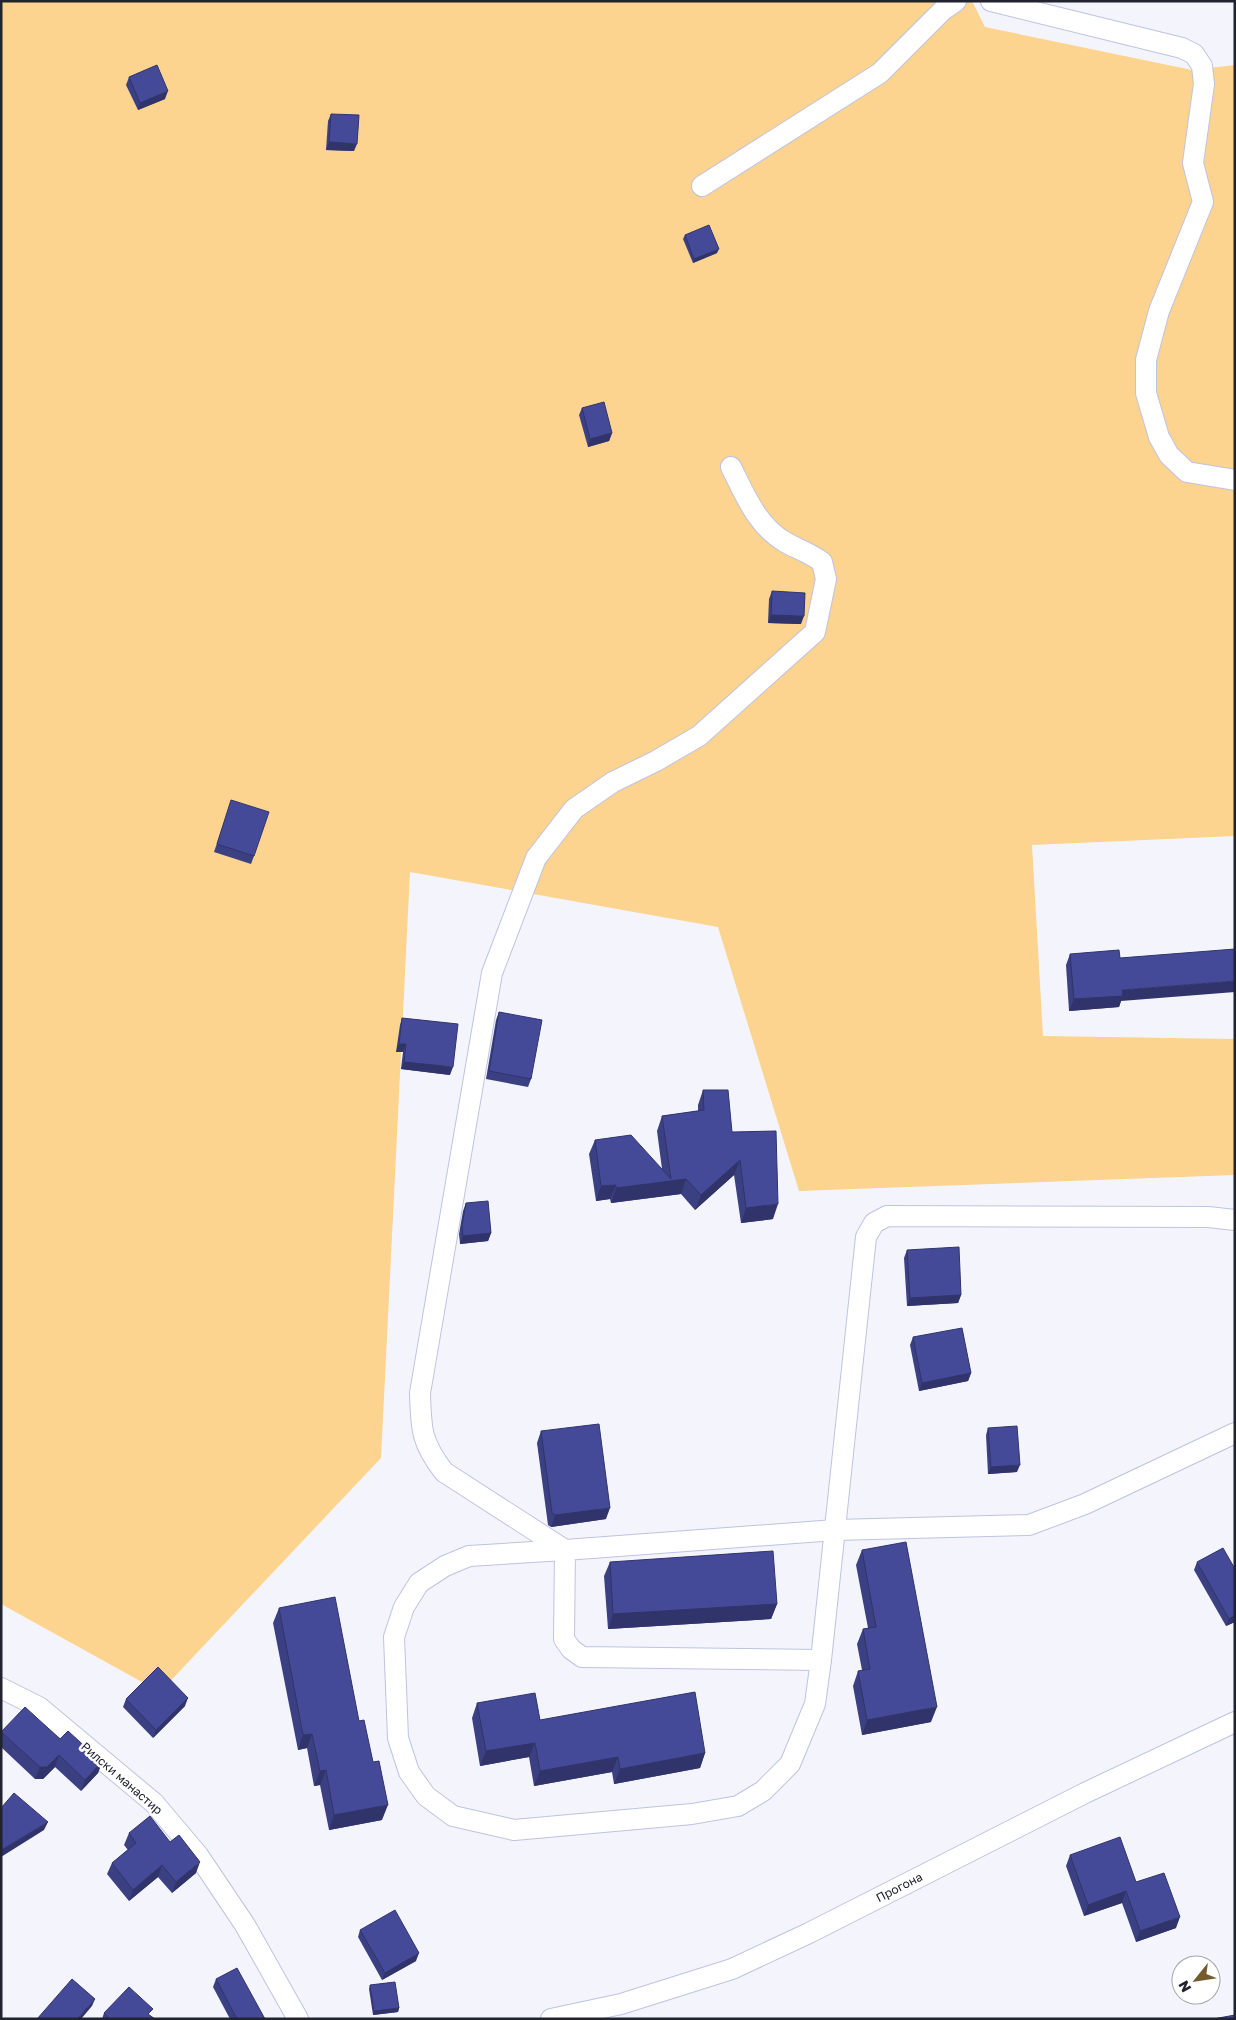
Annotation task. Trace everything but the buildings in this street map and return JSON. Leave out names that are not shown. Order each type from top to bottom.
[{"type":"street","points":[[702,186],[880,73],[943,10],[956,1]]},
{"type":"street","points":[[991,1],[1182,48],[1194,54],[1202,66],[1204,84],[1193,163],[1203,202],[1159,311],[1146,360],[1146,392],[1160,436],[1169,455],[1186,472],[1235,480]]},
{"type":"street","points":[[565,1550],[444,1472],[431,1454],[421,1430],[420,1393],[492,973],[536,858],[574,809],[613,782],[656,761],[699,736],[815,632],[826,579],[822,562],[809,552],[784,542],[771,530],[750,507],[731,467]]},
{"type":"street","points":[[1235,1220],[1208,1217],[888,1216],[874,1223],[866,1237],[836,1530],[815,1704],[790,1764],[764,1791],[738,1806],[692,1814],[514,1830],[453,1816],[426,1796],[408,1772],[398,1738],[394,1637],[404,1607],[419,1582],[445,1566],[469,1556],[836,1530],[1029,1525],[1085,1504],[1235,1433]]},
{"type":"street","points":[[565,1550],[564,1639],[571,1649],[582,1657],[821,1660]]},
{"type":"street","name":"Рилски манастир","points":[[1,1688],[39,1707],[154,1803],[198,1854],[245,1925],[298,2019]]},
{"type":"street","name":"Прогона","points":[[551,2019],[621,2004],[732,1969],[808,1933],[1084,1793],[1235,1722]]},
{"type":"shaded area","points":[[1,1],[972,1],[985,27],[1192,70],[1235,65],[1235,836],[1032,845],[1043,1036],[1235,1039],[1235,1175],[799,1191],[718,927],[410,872],[381,1458],[160,1692],[1,1604]]}]
